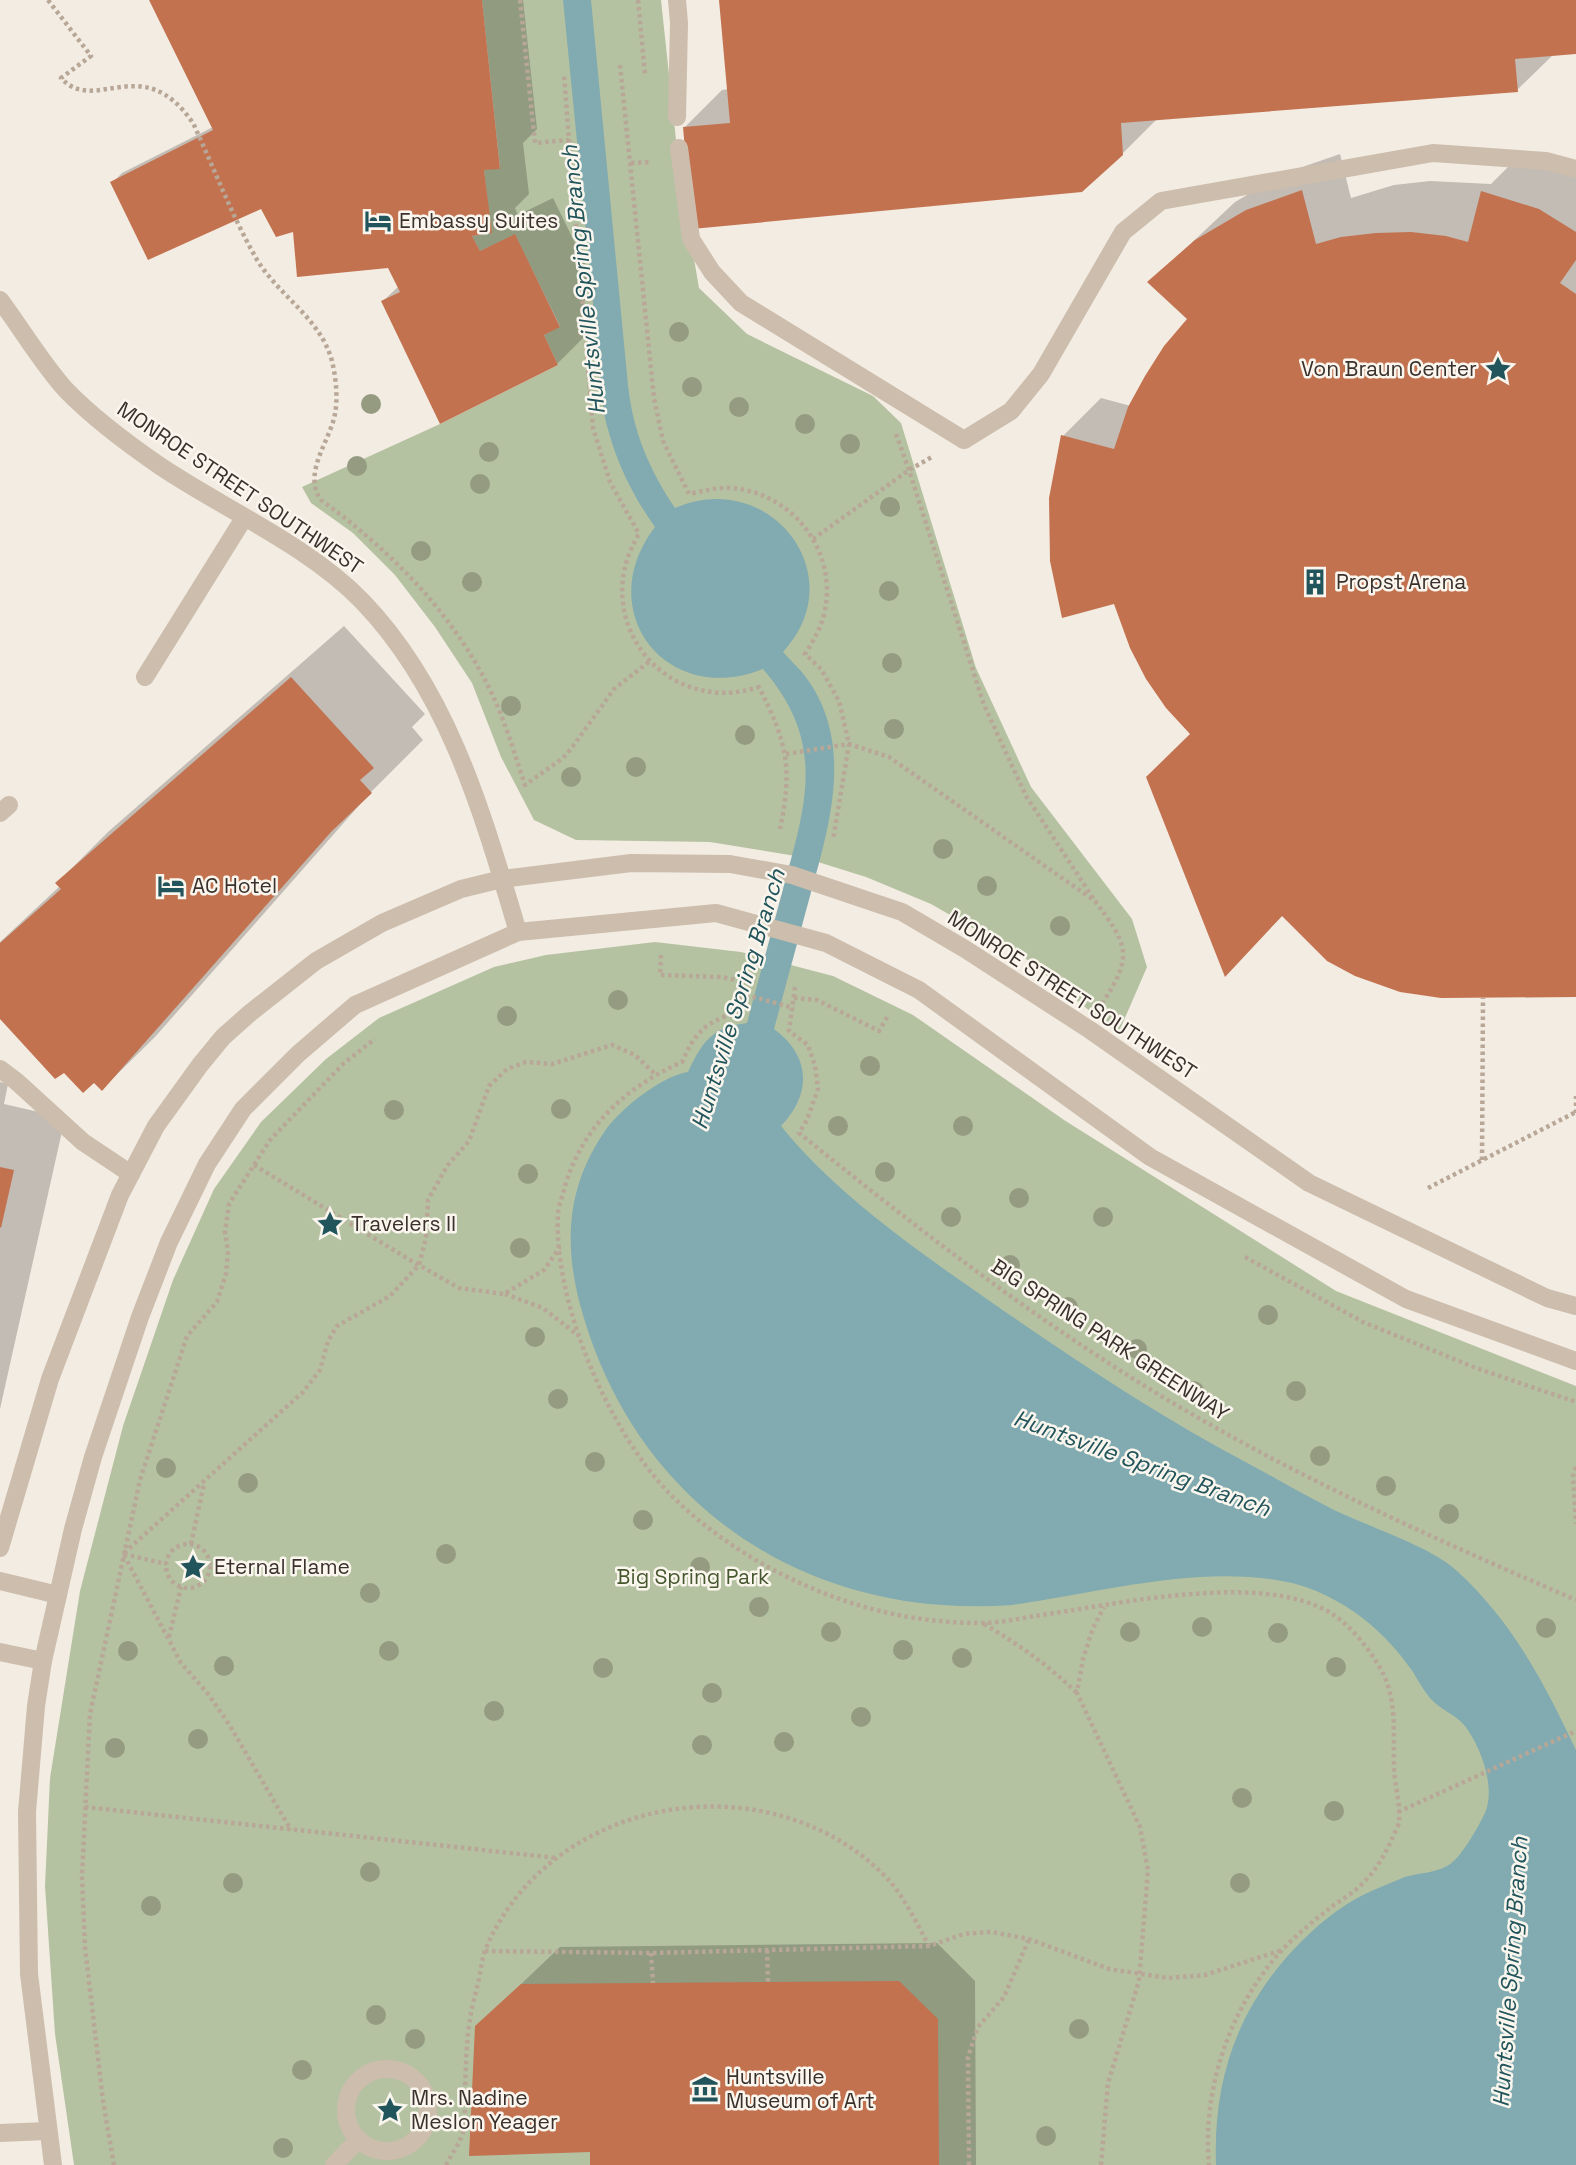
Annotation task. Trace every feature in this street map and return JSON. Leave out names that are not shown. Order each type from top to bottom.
[{"type":"street","points":[[677,0],[677,117]]},
{"type":"street","points":[[679,148],[691,239],[712,272],[741,303],[964,440],[1011,411],[1026,393],[1041,374],[1122,232],[1161,201],[1433,153],[1546,161],[1576,169]]},
{"type":"street","name":"MONROE STREET SOUTHWEST","points":[[0,300],[65,389],[113,431],[160,466],[313,560],[361,600],[423,680],[456,745],[485,823],[518,932]]},
{"type":"street","points":[[145,677],[244,518]]},
{"type":"street","name":"MONROE STREET SOUTHWEST","points":[[502,879],[631,863],[730,864],[792,875],[902,912],[965,949],[1090,1030],[1309,1183],[1547,1298],[1576,1306]]},
{"type":"street","points":[[0,1548],[50,1379],[121,1195],[156,1126],[200,1065],[223,1037],[316,961],[382,923],[461,888],[502,879]]},
{"type":"street","points":[[53,2165],[29,1974],[27,1812],[36,1706],[43,1661],[93,1457],[140,1317],[169,1242],[207,1164],[243,1109],[298,1055],[355,1005],[518,932],[716,914],[826,943],[919,990],[1162,1164],[1405,1299],[1576,1361]]},
{"type":"street","points":[[0,1069],[83,1142],[131,1174]]},
{"type":"street","points":[[0,1581],[58,1595]]},
{"type":"street","points":[[0,1652],[43,1661]]},
{"type":"street","points":[[386,2068],[412,2076],[427,2098],[429,2112],[426,2125],[419,2136],[409,2146],[396,2151],[370,2148],[358,2140],[350,2129],[346,2102],[351,2089],[360,2078],[372,2071],[386,2068]]},
{"type":"street","points":[[0,2133],[47,2131]]},
{"type":"street","points":[[334,2165],[358,2140]]},
{"type":"path","points":[[48,0],[91,56],[61,78],[67,85],[89,92],[118,86],[147,86],[170,96],[193,123],[256,258],[313,323],[332,362],[336,404],[328,436],[317,462],[314,479],[317,494],[391,557],[434,604],[471,654],[496,704],[525,786],[563,758],[614,689],[650,662]]},
{"type":"path","points":[[520,0],[535,143],[569,140]]},
{"type":"path","points":[[620,65],[654,398],[663,441],[689,494],[729,488],[770,498],[800,520],[813,539],[824,566],[827,597],[823,620],[806,654],[821,669],[839,701],[849,744],[833,840]]},
{"type":"path","points":[[564,74],[590,410],[596,442],[610,482],[639,534],[630,549],[624,571],[623,606],[632,635],[650,662],[670,678],[698,690],[734,693],[759,687],[780,729],[786,754],[787,782],[780,828]]},
{"type":"path","points":[[631,163],[661,161]]},
{"type":"path","points":[[894,430],[984,705],[1026,796],[1119,934],[1124,953],[1117,982],[1103,1003]]},
{"type":"path","points":[[813,539],[909,470],[964,440]]},
{"type":"path","points":[[786,754],[849,744],[889,757],[1095,901]]},
{"type":"path","points":[[661,955],[660,975],[721,977],[741,981]]},
{"type":"path","points":[[744,975],[736,1012],[709,1022],[691,1042],[682,1062],[655,1074],[618,1101],[592,1129],[570,1168],[558,1210],[567,1299],[585,1355],[631,1444],[667,1491],[713,1531],[788,1578],[879,1612],[935,1621],[984,1624],[1208,1593],[1254,1592],[1294,1598],[1329,1613],[1357,1635],[1381,1668],[1392,1701],[1399,1823],[1382,1859],[1361,1885],[1282,1950],[1251,1993],[1226,2042],[1212,2092],[1207,2141],[1209,2165]]},
{"type":"path","name":"BIG SPRING PARK GREENWAY","points":[[795,987],[789,1031],[808,1045],[815,1066],[818,1089],[807,1120],[799,1133],[976,1273],[1207,1423],[1342,1496],[1576,1600]]},
{"type":"path","points":[[739,993],[794,1008]]},
{"type":"path","points":[[794,998],[817,1000],[879,1031],[889,1014]]},
{"type":"path","points":[[1482,1160],[1483,998]]},
{"type":"path","points":[[114,2165],[103,2101],[85,1947],[82,1876],[90,1714],[140,1480],[187,1336],[217,1303],[226,1274],[228,1251],[225,1232],[229,1205],[270,1140],[344,1063],[375,1039]]},
{"type":"path","points":[[123,1554],[303,1392],[320,1370],[328,1341],[337,1326],[390,1296],[419,1265],[426,1238],[428,1200],[447,1166],[469,1141],[489,1086],[507,1069],[526,1062],[552,1063],[612,1045],[635,1055],[655,1074]]},
{"type":"path","points":[[1428,1188],[1576,1113],[1576,1096]]},
{"type":"path","points":[[254,1165],[459,1288],[504,1294],[542,1308],[579,1337]]},
{"type":"path","points":[[504,1294],[544,1270],[560,1246]]},
{"type":"path","points":[[1245,1257],[1363,1322],[1476,1368],[1576,1402]]},
{"type":"path","points":[[1576,1467],[1573,1476],[1576,1524]]},
{"type":"path","points":[[191,1544],[204,1481]]},
{"type":"path","points":[[191,1544],[204,1550],[210,1563],[209,1570],[202,1582],[189,1588],[181,1587],[170,1578],[166,1564],[168,1557],[177,1547],[191,1544]]},
{"type":"path","points":[[123,1554],[166,1564]]},
{"type":"path","points":[[123,1554],[181,1663],[209,1695],[230,1726],[290,1830]]},
{"type":"path","points":[[169,1638],[181,1587]]},
{"type":"path","points":[[1077,1693],[1090,1638],[1104,1606]]},
{"type":"path","points":[[984,1624],[1020,1645],[1052,1669],[1077,1693],[1140,1827],[1148,1870],[1139,1974],[1108,2083],[1101,2165]]},
{"type":"path","points":[[1398,1812],[1576,1731]]},
{"type":"path","points":[[85,1807],[557,1858]]},
{"type":"path","points":[[446,2165],[463,2133],[469,2025],[485,1951],[496,1928],[513,1904],[557,1858],[584,1838],[612,1825],[656,1811],[695,1807],[738,1808],[777,1815],[819,1829],[854,1851],[884,1875],[907,1906],[929,1946]]},
{"type":"path","points":[[485,1951],[651,1953],[929,1946],[964,1934],[992,1932],[1029,1939],[1109,1969],[1168,1978],[1205,1975],[1282,1950]]},
{"type":"path","points":[[970,2165],[968,2057],[978,2027],[1004,1997],[1029,1939]]},
{"type":"path","points":[[767,1950],[768,1982]]},
{"type":"path","points":[[651,1953],[653,1983]]},
{"type":"green space","points":[[482,0],[661,0],[680,177],[699,288],[747,334],[873,396],[901,423],[976,668],[1031,787],[1132,919],[1147,967],[1118,1034],[1025,958],[931,904],[866,877],[802,857],[710,842],[576,840],[534,820],[501,757],[472,683],[435,627],[395,575],[353,533],[311,503],[302,487],[440,424],[558,365],[544,335],[560,326],[515,235],[480,251],[472,236],[491,233],[484,170],[500,168]]},
{"type":"green space","name":"Big Spring Park","points":[[655,942],[741,952],[833,976],[913,1015],[1064,1120],[1336,1291],[1576,1386],[1576,2165],[74,2165],[55,2034],[45,1886],[50,1778],[80,1591],[123,1426],[173,1280],[214,1189],[261,1122],[326,1059],[379,1018],[494,967],[546,955]]},
{"type":"water","name":"Huntsville Spring Branch","points":[[563,0],[591,0],[630,402],[644,449],[657,479],[675,508],[709,499],[741,502],[769,515],[791,535],[805,561],[810,591],[803,622],[783,652],[805,676],[820,701],[830,728],[834,784],[825,841],[774,1029],[795,1051],[803,1076],[798,1101],[781,1126],[830,1178],[886,1226],[1034,1332],[1125,1392],[1219,1448],[1334,1510],[1431,1553],[1457,1571],[1477,1590],[1511,1632],[1552,1701],[1576,1750],[1576,2165],[1216,2165],[1216,2134],[1224,2075],[1244,2021],[1258,1995],[1276,1971],[1311,1932],[1346,1905],[1400,1879],[1447,1866],[1474,1834],[1488,1803],[1485,1768],[1471,1735],[1461,1722],[1432,1700],[1397,1651],[1365,1620],[1315,1591],[1293,1583],[1250,1577],[1216,1576],[1147,1582],[1012,1605],[938,1605],[868,1593],[803,1571],[744,1539],[691,1496],[646,1445],[610,1384],[583,1315],[572,1266],[572,1218],[583,1173],[607,1128],[623,1111],[655,1086],[688,1072],[698,1052],[717,1032],[747,1023],[799,829],[806,775],[804,749],[796,723],[783,696],[763,669],[728,678],[696,675],[669,663],[649,644],[635,619],[631,590],[637,559],[655,527],[624,474],[604,414]]},
{"type":"building","name":"Embassy Suites","points":[[149,0],[482,0],[500,169],[484,170],[492,233],[472,236],[480,251],[515,234],[560,327],[544,335],[558,365],[440,424],[381,301],[400,292],[388,268],[297,277],[293,232],[276,237],[261,209],[148,260],[110,182],[213,130]]},
{"type":"building","points":[[719,0],[1576,0],[1576,54],[1515,59],[1518,92],[1121,123],[1123,155],[1082,192],[692,229],[683,127],[730,123]]},
{"type":"building","name":"Propst Arena","points":[[1302,190],[1316,244],[1341,237],[1411,232],[1446,236],[1468,242],[1481,191],[1539,209],[1576,232],[1576,260],[1560,283],[1576,294],[1576,997],[1441,998],[1400,992],[1355,976],[1327,961],[1282,916],[1225,977],[1146,777],[1190,734],[1166,708],[1146,679],[1130,648],[1114,604],[1062,618],[1050,561],[1049,498],[1061,435],[1114,449],[1128,407],[1145,376],[1164,346],[1187,319],[1147,282],[1195,240],[1246,210]]},
{"type":"building","name":"AC Hotel","points":[[291,677],[374,768],[360,780],[372,793],[331,832],[102,1091],[94,1083],[83,1093],[64,1073],[55,1079],[0,1019],[0,943],[61,889],[55,883]]},
{"type":"building","points":[[0,1167],[14,1170],[1,1228],[0,1227]]},
{"type":"building","name":"Huntsville Museum of Art","points":[[899,1981],[938,2019],[939,2165],[590,2165],[590,2152],[469,2156],[475,2026],[521,1984]]},
{"type":"place","name":"Embassy Suites","points":[[378,221]]},
{"type":"place","name":"Von Braun Center","points":[[1498,369]]},
{"type":"place","name":"Propst Arena","points":[[1315,582]]},
{"type":"place","name":"AC Hotel","points":[[171,886]]},
{"type":"place","name":"Travelers II","points":[[330,1224]]},
{"type":"place","name":"Eternal Flame","points":[[193,1567]]},
{"type":"place","name":"Huntsville Museum of Art","points":[[705,2089]]},
{"type":"place","name":"Mrs. Nadine Meslon Yeager","points":[[390,2110]]}]
